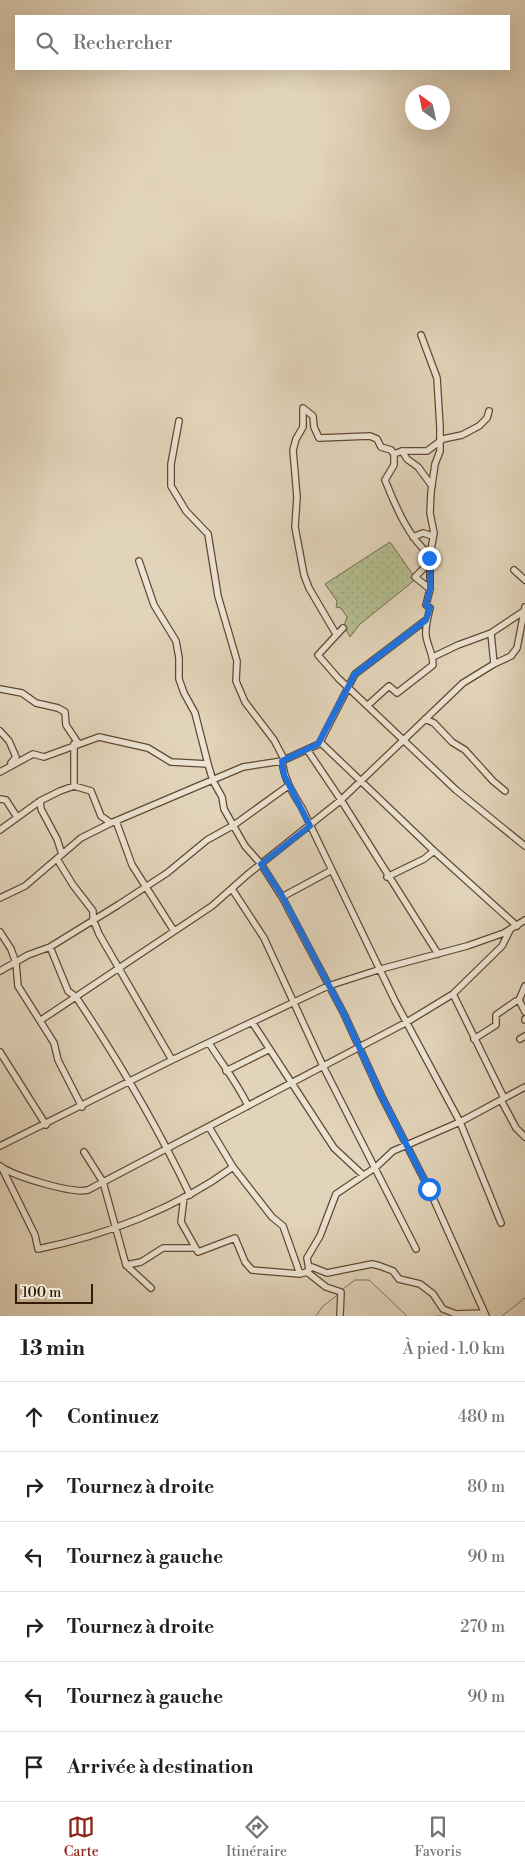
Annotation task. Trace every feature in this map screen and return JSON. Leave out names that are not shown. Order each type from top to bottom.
[{"type":"street","points":[[368,705],[389,686],[397,693],[433,665],[433,657],[426,637],[426,620],[430,608],[426,605],[430,589],[430,555],[433,536],[430,513],[432,486],[435,464],[440,451],[438,384],[422,335]]},
{"type":"street","points":[[336,634],[309,588],[304,575],[296,527],[297,497],[293,450],[296,438],[303,426],[303,410],[305,408],[312,416],[314,428],[319,438],[370,436],[377,439],[381,448],[391,450],[394,454],[394,465],[385,480],[412,537],[430,555]]},
{"type":"street","points":[[394,454],[402,451],[427,451],[439,444],[443,439],[462,435],[478,428],[487,418],[489,411]]},
{"type":"street","points":[[179,421],[171,464],[171,486],[186,511],[208,534],[220,603],[237,661],[236,681],[245,702],[274,740],[283,760],[284,775],[288,786],[310,826],[407,1022],[460,1122],[501,1223]]},
{"type":"street","points":[[402,451],[407,459],[418,467],[432,486]]},
{"type":"street","points":[[412,537],[423,533],[433,536]]},
{"type":"street","points":[[430,555],[423,570],[415,577],[430,589]]},
{"type":"street","points":[[50,947],[68,991],[76,997],[130,1082],[167,1148],[187,1196],[181,1222],[195,1248],[200,1252],[235,1238],[245,1262],[252,1270],[300,1274],[312,1267],[327,1273],[372,1264],[392,1272],[399,1279],[420,1284],[434,1294],[443,1309],[456,1314],[485,1314],[408,1145],[382,1097],[328,986],[282,896],[261,864],[245,846],[213,781],[195,713],[179,679],[180,658],[176,641],[154,605],[139,561]]},
{"type":"street","points":[[514,570],[525,580]]},
{"type":"street","points":[[433,657],[458,644],[491,633],[524,609]]},
{"type":"street","points":[[41,1020],[212,906],[341,800],[463,683],[494,664],[507,660],[516,650],[524,609]]},
{"type":"street","points":[[0,898],[24,886],[81,838],[140,809],[243,768],[283,760],[308,751],[320,742],[349,686],[362,667],[426,620]]},
{"type":"street","points":[[343,628],[318,655],[338,678],[349,686],[402,740],[472,804],[525,846]]},
{"type":"street","points":[[491,633],[494,664]]},
{"type":"street","points":[[0,689],[22,693],[36,703],[51,706],[65,712],[66,725],[76,744],[74,786]]},
{"type":"street","points":[[425,719],[434,723],[452,742],[465,750],[493,781],[505,791]]},
{"type":"street","points":[[0,731],[9,741],[16,757],[10,765]]},
{"type":"street","points":[[0,772],[33,754],[44,757],[99,737],[148,748],[171,762],[208,764]]},
{"type":"street","points":[[320,742],[434,851],[517,926]]},
{"type":"street","points":[[308,751],[438,954]]},
{"type":"street","points":[[0,830],[40,801],[74,786],[91,791],[102,816],[114,822],[127,853],[174,931]]},
{"type":"street","points":[[0,971],[28,955],[50,947],[146,887],[207,840],[234,824],[288,786]]},
{"type":"street","points":[[0,799],[6,800],[17,817]]},
{"type":"street","points":[[40,801],[41,809],[57,839],[60,856],[75,889],[93,911],[93,919],[172,1060]]},
{"type":"street","points":[[388,877],[424,859],[434,851]]},
{"type":"street","points":[[282,896],[332,870]]},
{"type":"street","points":[[232,888],[264,938],[323,1066],[416,1249]]},
{"type":"street","points":[[0,1146],[82,1107],[172,1060],[328,986],[381,969],[438,954],[510,930],[525,920]]},
{"type":"street","points":[[1,1167],[39,1182],[80,1192],[103,1182],[359,1048],[453,994],[502,946],[510,930]]},
{"type":"street","points":[[0,932],[11,949],[16,963],[18,986],[54,1043],[58,1060],[82,1107]]},
{"type":"street","points":[[474,1039],[496,1025],[496,1015],[518,1000],[525,986]]},
{"type":"street","points":[[453,994],[516,1128],[525,1137]]},
{"type":"street","points":[[518,1000],[525,1012]]},
{"type":"street","points":[[252,1022],[290,1084],[334,1148],[363,1174]]},
{"type":"street","points":[[209,1043],[226,1071],[241,1090],[248,1106]]},
{"type":"street","points":[[226,1071],[268,1050]]},
{"type":"street","points":[[0,1052],[46,1125]]},
{"type":"street","points":[[340,1316],[341,1292],[326,1287],[308,1270],[306,1258],[327,1220],[333,1198],[363,1174],[376,1167],[390,1154],[460,1122],[525,1086]]},
{"type":"street","points":[[209,1128],[233,1167],[272,1217],[283,1226],[300,1274]]},
{"type":"street","points":[[84,1152],[103,1182],[126,1265],[151,1288]]},
{"type":"street","points":[[1,1167],[35,1236],[38,1249],[116,1228],[187,1196],[233,1167]]},
{"type":"street","points":[[126,1265],[142,1262],[163,1248],[195,1248]]},
{"type":"green space","points":[[390,542],[416,579],[359,625],[350,637],[344,626],[347,617],[341,608],[336,607],[337,601],[325,584]]},
{"type":"waterway","points":[[343,1289],[355,1280],[369,1280],[407,1316]]},
{"type":"waterway","points":[[316,1316],[323,1306],[339,1294]]},
{"type":"waterway","points":[[502,1316],[525,1298]]},
{"type":"waterway","points":[[436,1316],[442,1316]]},
{"type":"route","points":[[429,558],[430,555],[430,589],[426,605],[430,608],[426,620],[355,674],[330,725],[318,744],[308,751],[284,758],[282,761],[288,786],[302,808],[310,826],[261,864],[282,896],[344,1014],[382,1097],[429,1189]]}]
